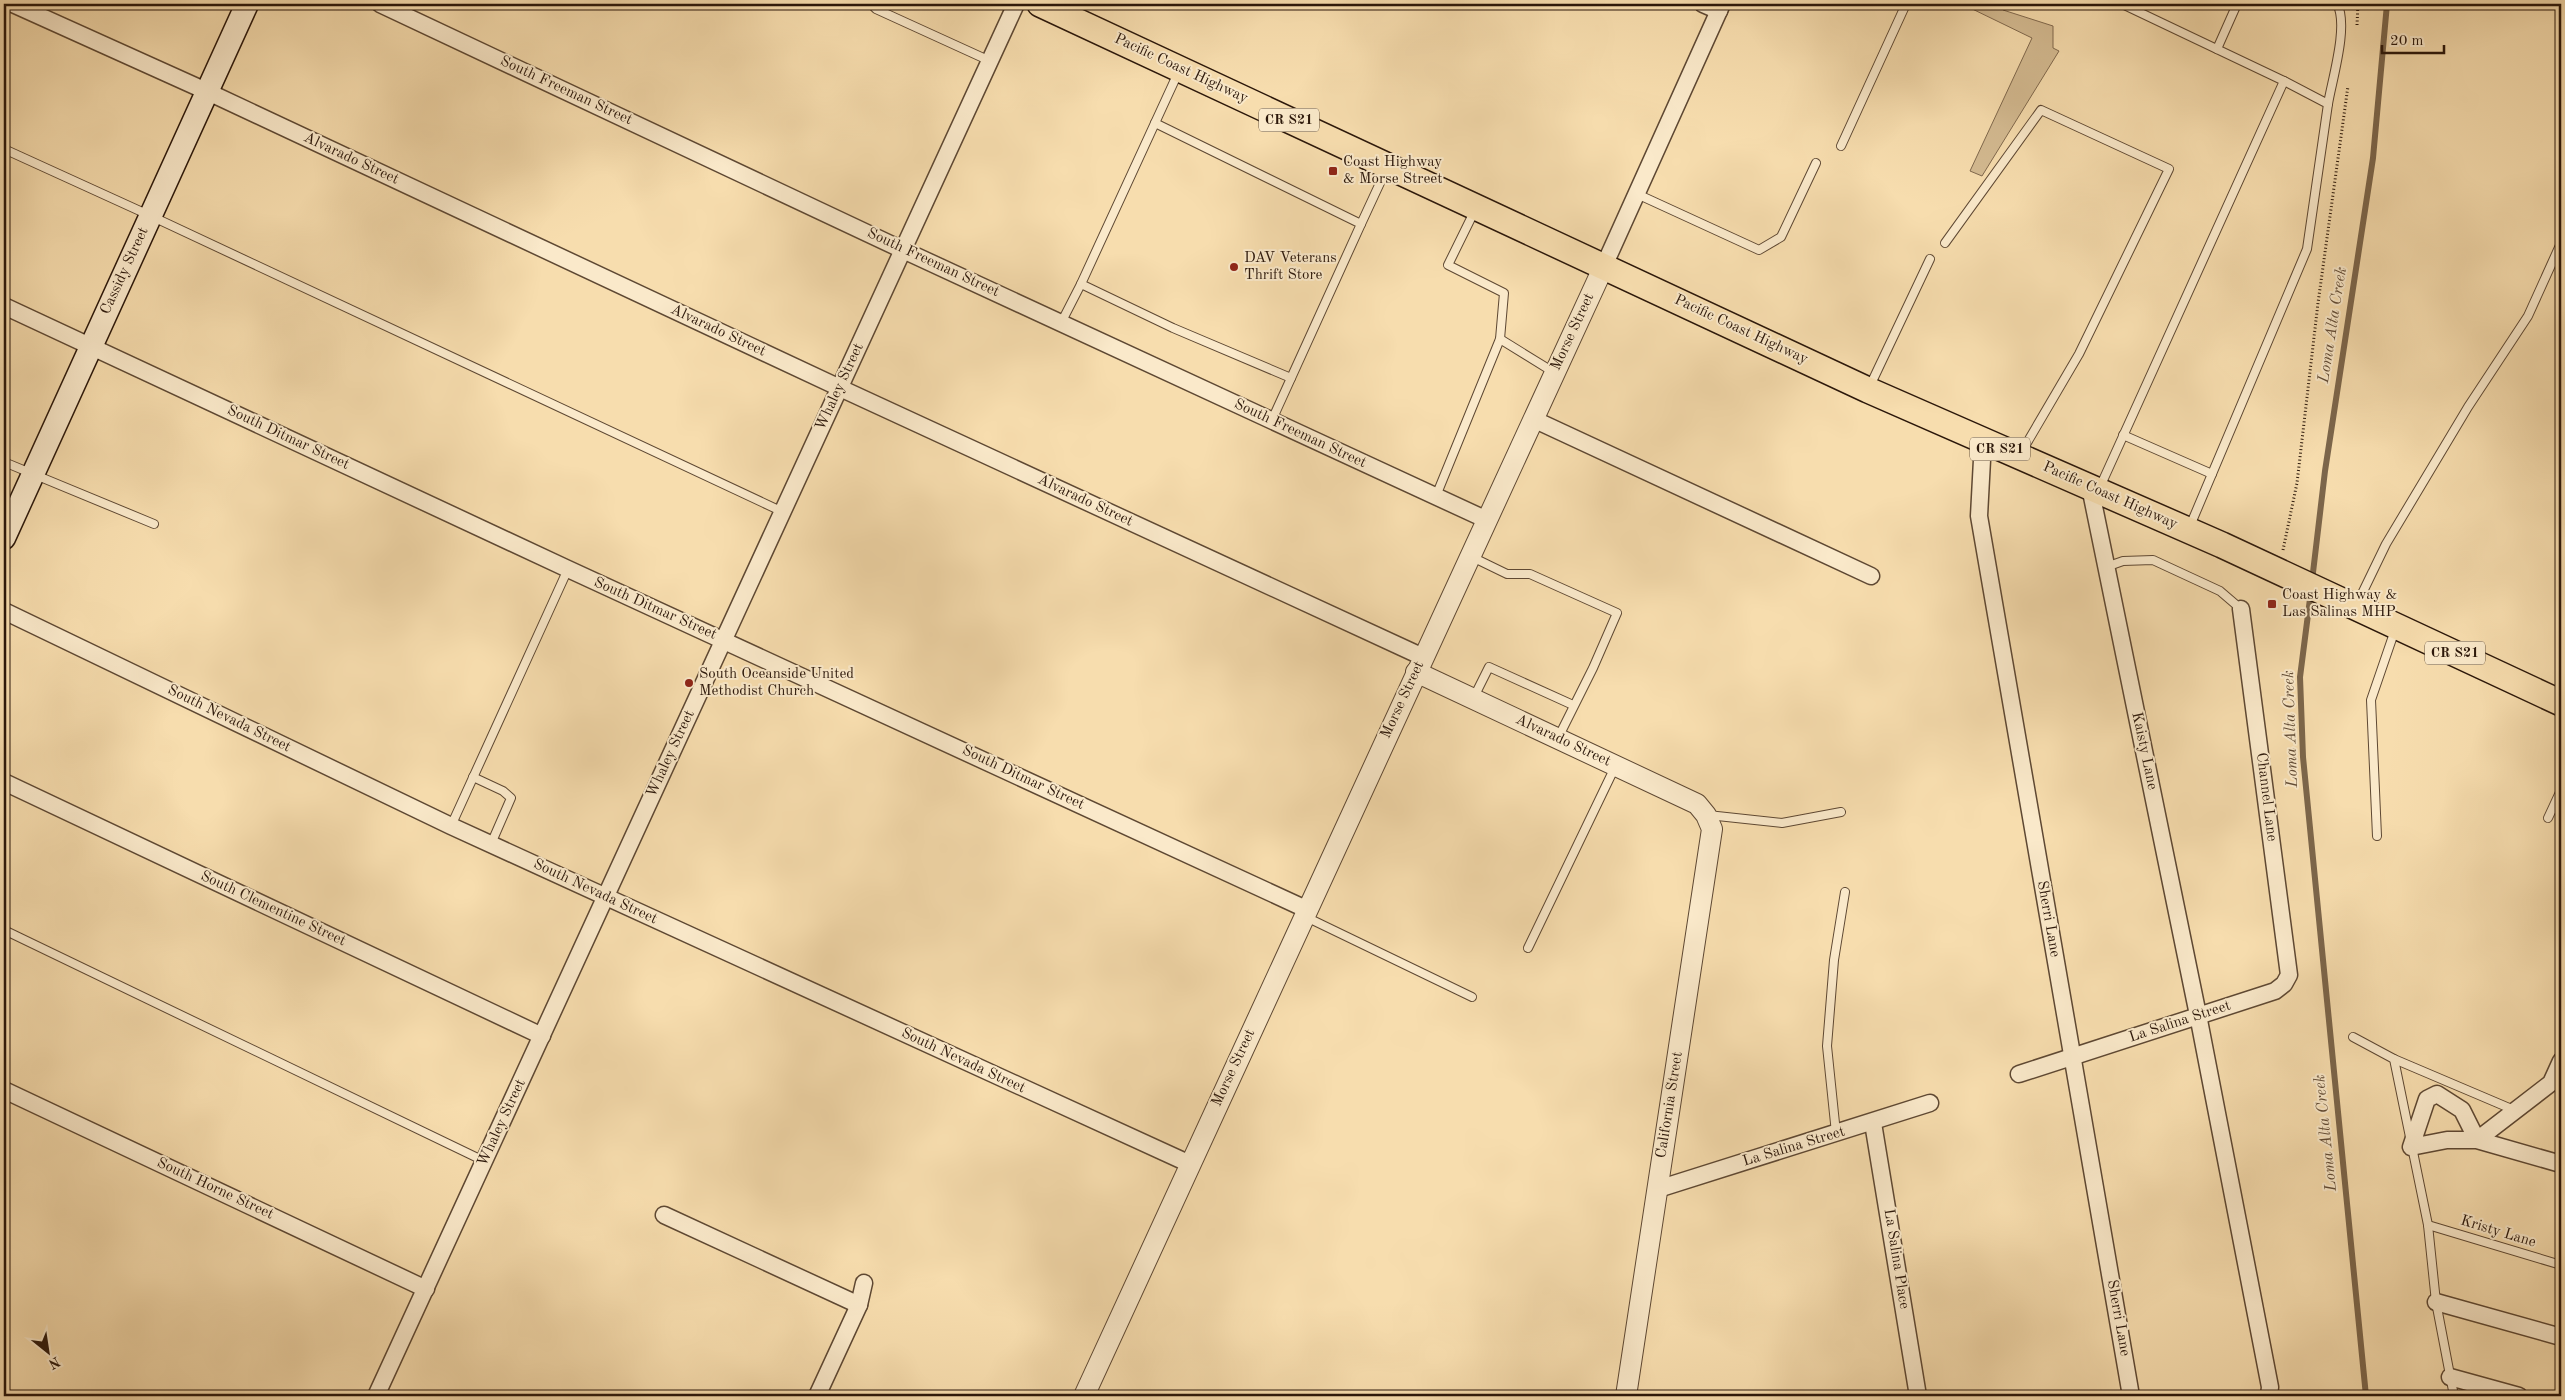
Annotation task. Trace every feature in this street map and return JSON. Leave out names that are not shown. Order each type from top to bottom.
[{"type":"main road","name":"Cassidy Street","points":[[4,538],[90,345],[247,4]]},
{"type":"main road","name":"Pacific Coast Highway","points":[[1040,4],[1868,390],[2188,530],[2561,702]]},
{"type":"street","name":"Alvarado Street","points":[[13,4],[206,91],[840,388],[1419,664],[1473,698],[1697,804],[1706,815]]},
{"type":"street","name":"South Freeman Street","points":[[380,4],[903,250],[1486,520]]},
{"type":"street","name":"Whaley Street","points":[[376,1396],[1016,4]]},
{"type":"street","points":[[1704,4],[1721,7]]},
{"type":"street","name":"Morse Street","points":[[1084,1396],[1419,664],[1604,266],[1721,7]]},
{"type":"street","name":"South Ditmar Street","points":[[4,306],[568,570],[724,640],[1306,913]]},
{"type":"street","points":[[1533,419],[1871,576]]},
{"type":"street","name":"Sherri Lane","points":[[1983,441],[1979,516],[2131,1396]]},
{"type":"street","name":"Kaisty Lane","points":[[2094,489],[2106,566],[2198,1015]]},
{"type":"street","name":"Channel Lane","points":[[2242,609],[2289,975],[2284,984]]},
{"type":"street","name":"South Nevada Street","points":[[4,611],[451,826],[1190,1164]]},
{"type":"street","name":"South Clementine Street","points":[[4,782],[542,1036]]},
{"type":"street","name":"California Street","points":[[1626,1396],[1712,829],[1706,815]]},
{"type":"street","name":"La Salina Street","points":[[2019,1074],[2274,991],[2284,984]]},
{"type":"street","points":[[2198,1015],[2270,1387],[2269,1396]]},
{"type":"street","points":[[2477,1140],[2514,1110],[2556,1080],[2561,1061]]},
{"type":"street","name":"South Horne Street","points":[[4,1090],[426,1288]]},
{"type":"street","points":[[2477,1140],[2462,1110],[2437,1094],[2427,1099],[2411,1147],[2447,1140],[2477,1140],[2561,1164]]},
{"type":"street","name":"La Salina Street","points":[[1658,1189],[1873,1123],[1930,1103]]},
{"type":"street","name":"La Salina Place","points":[[1873,1123],[1918,1396]]},
{"type":"street","points":[[664,1215],[859,1306]]},
{"type":"street","points":[[817,1396],[859,1306],[864,1283]]},
{"type":"street","points":[[2436,1302],[2561,1337]]},
{"type":"street","points":[[2450,1377],[2519,1396]]},
{"type":"lane","points":[[871,4],[876,9],[990,61]]},
{"type":"lane","points":[[1841,146],[1906,4]]},
{"type":"lane","points":[[2123,4],[2328,104]]},
{"type":"lane","points":[[2217,49],[2238,4]]},
{"type":"lane","points":[[2188,530],[2307,249],[2328,104],[2342,26],[2341,11],[2337,4]]},
{"type":"lane","points":[[1062,323],[1180,69]]},
{"type":"lane","points":[[2094,489],[2123,434],[2284,81]]},
{"type":"lane","points":[[1945,243],[2041,110],[2169,169],[2079,354],[2018,457]]},
{"type":"lane","points":[[1155,123],[1361,224]]},
{"type":"lane","points":[[4,149],[782,512]]},
{"type":"lane","points":[[1637,194],[1759,250],[1781,237],[1816,163]]},
{"type":"lane","points":[[1272,420],[1388,166]]},
{"type":"lane","points":[[1436,496],[1500,339],[1504,293],[1448,265],[1476,207]]},
{"type":"lane","points":[[2352,604],[2468,407],[2528,316],[2561,243]]},
{"type":"lane","points":[[1868,390],[1930,259]]},
{"type":"lane","points":[[1081,284],[1173,328],[1291,378]]},
{"type":"lane","points":[[1500,339],[1554,373]]},
{"type":"lane","points":[[2123,434],[2212,474]]},
{"type":"lane","points":[[4,462],[154,524]]},
{"type":"lane","points":[[1470,556],[1507,574],[1530,574],[1617,613],[1593,668],[1558,738]]},
{"type":"lane","points":[[2106,566],[2122,562],[2153,560],[2220,591],[2242,609]]},
{"type":"lane","points":[[451,826],[568,570]]},
{"type":"lane","points":[[2378,836],[2371,700],[2397,625]]},
{"type":"lane","points":[[1473,698],[1489,667],[1573,705]]},
{"type":"lane","points":[[1528,948],[1616,766]]},
{"type":"lane","points":[[474,777],[503,791],[511,798],[492,844]]},
{"type":"lane","points":[[2548,818],[2561,790]]},
{"type":"lane","points":[[1706,815],[1782,824],[1841,812]]},
{"type":"lane","points":[[1836,1133],[1827,1046],[1834,960],[1845,892]]},
{"type":"lane","points":[[1306,913],[1472,997]]},
{"type":"lane","points":[[4,930],[484,1161]]},
{"type":"lane","points":[[2353,1037],[2394,1059],[2514,1110]]},
{"type":"lane","points":[[2394,1059],[2428,1225],[2436,1302],[2454,1396]]},
{"type":"lane","name":"Kristy Lane","points":[[2428,1225],[2561,1265]]},
{"type":"path","points":[[2356,32],[2358,4]]},
{"type":"path","points":[[2279,571],[2297,483],[2318,303],[2349,80]]},
{"type":"shaded area","points":[[1962,4],[2003,4],[2003,10],[2053,26],[2053,48],[2059,51],[1982,176],[1970,171],[2032,38]]},
{"type":"waterway","name":"Loma Alta Creek","points":[[2312,581],[2325,471],[2373,158],[2387,4]]},
{"type":"waterway","name":"Loma Alta Creek","points":[[2311,591],[2300,677],[2303,757],[2366,1396]]},
{"type":"place","name":"Coast Highway & Morse Street","points":[[1333,171]]},
{"type":"place","name":"DAV Veterans Thrift Store","points":[[1234,267]]},
{"type":"place","name":"Coast Highway & Las Salinas MHP","points":[[2272,604]]},
{"type":"place","name":"South Oceanside United Methodist Church","points":[[689,683]]}]
